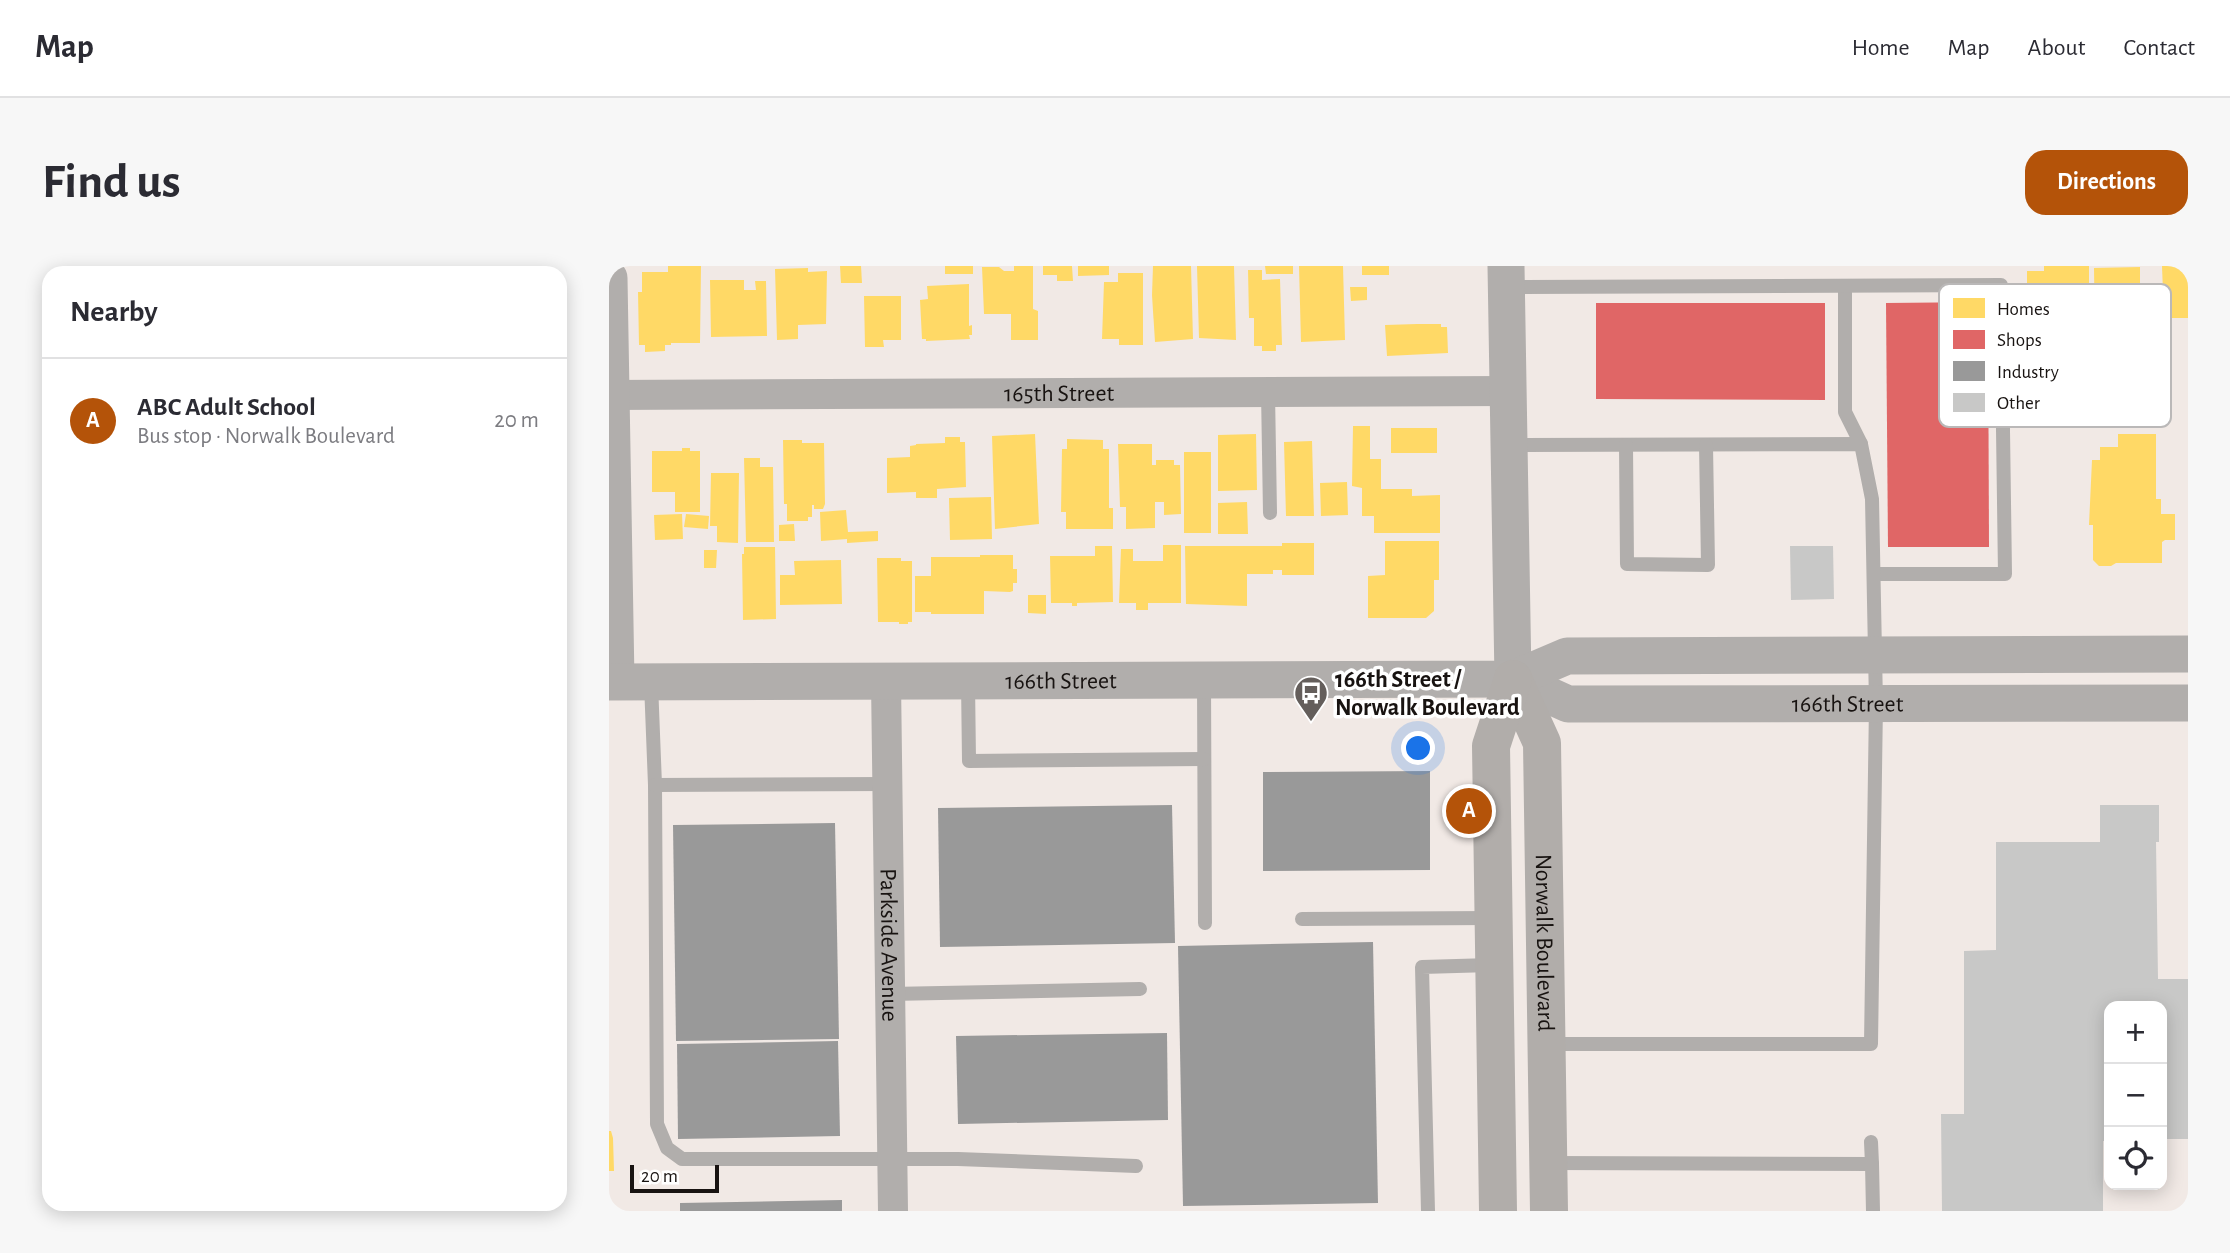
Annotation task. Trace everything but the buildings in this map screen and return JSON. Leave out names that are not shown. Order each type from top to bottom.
[{"type":"main road","name":"Norwalk Boulevard","points":[[1498,1211],[1491,746],[1513,679]]},
{"type":"main road","name":"Norwalk Boulevard","points":[[1513,679],[1542,743],[1549,1211]]},
{"type":"street","name":"Norwalk Boulevard","points":[[1506,276],[1513,679]]},
{"type":"street","points":[[609,278],[610,395],[626,681]]},
{"type":"street","name":"165th Street","points":[[610,395],[1508,391]]},
{"type":"street","name":"166th Street","points":[[626,681],[1513,679],[1567,656],[2188,654]]},
{"type":"street","name":"166th Street","points":[[1513,679],[1568,704],[2188,703]]},
{"type":"street","name":"Parkside Avenue","points":[[886,681],[893,1211]]},
{"type":"lane","points":[[1506,276],[1845,286],[1939,285]]},
{"type":"lane","points":[[1546,1044],[1871,1050],[1876,704],[1873,499],[1861,444],[1845,412],[1845,286]]},
{"type":"lane","points":[[1268,392],[1270,513]]},
{"type":"lane","points":[[1874,574],[2005,574],[2003,427]]},
{"type":"lane","points":[[1626,445],[1627,565],[1708,565],[1706,444]]},
{"type":"lane","points":[[1509,445],[1861,444]]},
{"type":"lane","points":[[1204,680],[1205,923]]},
{"type":"lane","points":[[626,681],[655,785],[657,1125],[667,1148],[682,1159],[892,1159],[1136,1166]]},
{"type":"lane","points":[[968,681],[969,761],[1204,759]]},
{"type":"lane","points":[[655,785],[886,784]]},
{"type":"lane","points":[[1302,919],[1494,918]]},
{"type":"lane","points":[[1427,1211],[1422,967],[1494,965]]},
{"type":"lane","points":[[890,994],[1140,989]]},
{"type":"lane","points":[[1871,1142],[1873,1211]]},
{"type":"lane","points":[[1548,1163],[1872,1164]]},
{"type":"place","name":"166th Street / Norwalk Boulevard","points":[[1311,723]]},
{"type":"place","name":"ABC Adult School","points":[[1469,811]]}]
